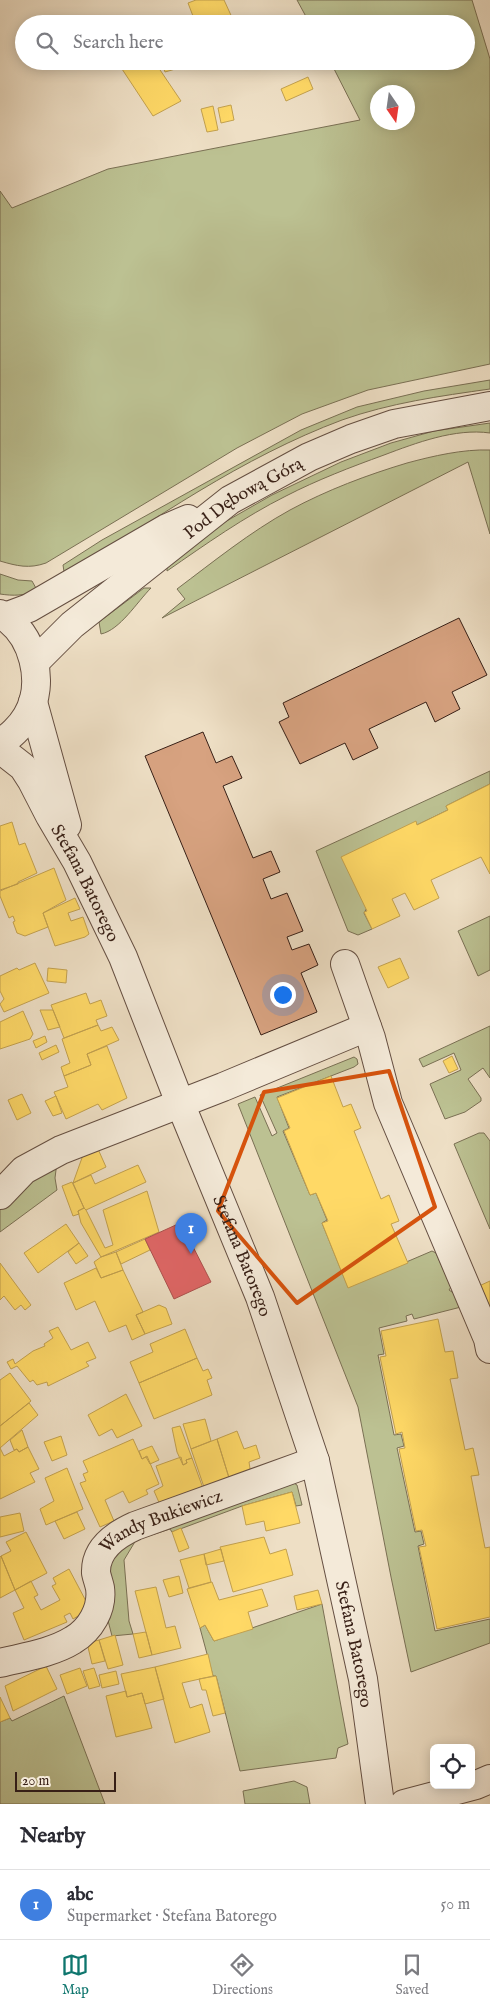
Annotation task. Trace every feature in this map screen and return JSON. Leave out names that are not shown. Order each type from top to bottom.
[{"type":"street","name":"Pod Dębową Górą","points":[[34,662],[72,625],[230,500],[309,456],[351,439],[394,424],[490,406]]},
{"type":"street","points":[[0,744],[14,733],[27,716],[33,702],[36,677],[30,648],[22,634],[3,615],[29,608],[167,528],[230,500]]},
{"type":"street","points":[[33,702],[77,862]]},
{"type":"street","name":"Stefana Batorego","points":[[0,749],[23,768],[77,862],[122,957],[260,1297],[315,1461],[363,1679],[380,1804]]},
{"type":"street","points":[[345,964],[367,1027],[388,1103],[488,1339],[490,1349]]},
{"type":"street","points":[[0,1195],[24,1170],[44,1158],[367,1027]]},
{"type":"street","name":"Wandy Bukiewicz","points":[[0,1663],[58,1648],[74,1640],[92,1623],[100,1598],[96,1572],[97,1564],[102,1550],[113,1538],[135,1526],[315,1461]]},
{"type":"street","points":[[404,1804],[476,1785],[490,1779]]},
{"type":"highlighted area","points":[[389,1071],[435,1207],[297,1303],[218,1211],[264,1092]]},
{"type":"green space","points":[[297,0],[472,0],[490,59],[490,364],[368,390],[302,414],[237,448],[46,563],[23,566],[0,561],[0,191],[12,208],[108,169],[360,120],[335,70],[475,70],[475,15],[305,15]]},
{"type":"green space","points":[[490,380],[490,389],[434,397],[378,409],[342,420],[305,435],[269,452],[199,491],[65,578],[63,565],[102,540],[301,430],[357,407],[424,391]]},
{"type":"green space","points":[[490,423],[490,433],[463,433],[422,441],[334,474],[270,504],[167,571],[167,564],[204,534],[272,495],[341,462],[391,443],[434,431]]},
{"type":"green space","points":[[490,450],[490,534],[468,462],[162,618],[185,599],[177,589],[246,538],[290,510],[347,484],[407,463],[459,452]]},
{"type":"green space","points":[[0,574],[18,580],[32,581],[37,590],[19,595],[0,594]]},
{"type":"green space","points":[[144,588],[151,588],[115,627],[101,634],[99,622]]},
{"type":"green space","points":[[490,771],[490,784],[446,806],[448,810],[417,825],[416,822],[364,913],[372,929],[358,935],[348,931],[316,851]]},
{"type":"green space","points":[[490,916],[490,970],[478,976],[458,931]]},
{"type":"green space","points":[[490,1026],[490,1078],[483,1068],[468,1079],[481,1098],[481,1101],[465,1112],[445,1119],[430,1084],[461,1070],[454,1053],[423,1067],[419,1059]]},
{"type":"green space","points":[[354,1057],[357,1059],[358,1064],[354,1067],[277,1097],[289,1128],[283,1131],[310,1195],[316,1193],[327,1220],[322,1223],[348,1287],[432,1251],[436,1253],[451,1287],[449,1290],[455,1294],[461,1307],[414,1319],[412,1314],[406,1316],[407,1321],[379,1328],[384,1354],[378,1355],[394,1435],[401,1434],[404,1446],[397,1448],[415,1532],[421,1531],[424,1544],[418,1546],[435,1631],[490,1619],[490,1643],[411,1672],[358,1407],[238,1104],[255,1097],[272,1136],[277,1133],[260,1095]]},
{"type":"green space","points":[[479,1133],[484,1133],[490,1141],[490,1229],[454,1144]]},
{"type":"green space","points":[[57,1162],[55,1178],[57,1190],[0,1232],[0,1209],[31,1177]]},
{"type":"green space","points":[[292,1482],[297,1485],[302,1505],[296,1506],[292,1492],[242,1506],[172,1532],[170,1529],[136,1540],[124,1560],[129,1621],[133,1634],[112,1636],[105,1609],[105,1562],[123,1542]]},
{"type":"green space","points":[[322,1604],[348,1744],[338,1748],[336,1758],[240,1771],[216,1676],[213,1676],[200,1628],[205,1625],[214,1641]]},
{"type":"green space","points":[[64,1696],[105,1804],[0,1804],[0,1722],[10,1718],[12,1721]]},
{"type":"green space","points":[[294,1781],[307,1787],[310,1804],[245,1804],[243,1791]]},
{"type":"building: Homes","points":[[196,0],[224,0],[231,15],[193,15],[188,3]]},
{"type":"building: Homes","points":[[123,70],[160,70],[181,101],[153,116]]},
{"type":"building: Homes","points":[[308,77],[313,89],[286,101],[281,89]]},
{"type":"building: Homes","points":[[231,105],[234,120],[221,123],[218,108]]},
{"type":"building: Homes","points":[[213,106],[218,130],[207,132],[201,109]]},
{"type":"building: Homes","points":[[490,784],[490,874],[481,857],[431,880],[439,898],[414,910],[405,893],[392,899],[400,916],[372,929],[364,912],[367,911],[341,857],[416,821],[417,825],[448,810],[446,806]]},
{"type":"building: Homes","points":[[12,822],[19,845],[25,843],[37,873],[18,882],[18,884],[0,890],[0,826]]},
{"type":"building: Homes","points":[[54,868],[66,900],[43,913],[48,927],[25,936],[17,933],[13,916],[9,918],[0,896],[0,891]]},
{"type":"building: Homes","points":[[75,898],[80,909],[68,913],[71,921],[83,917],[89,934],[55,946],[43,913]]},
{"type":"building: Homes","points":[[400,958],[409,978],[388,988],[378,967]]},
{"type":"building: Homes","points":[[35,963],[49,993],[4,1012],[0,1004],[4,999],[0,991],[0,976],[17,968],[19,970]]},
{"type":"building: Homes","points":[[48,968],[67,970],[66,983],[47,981]]},
{"type":"building: Homes","points":[[86,993],[90,1004],[101,1000],[107,1016],[96,1020],[98,1025],[64,1038],[51,1005]]},
{"type":"building: Homes","points":[[40,1010],[53,1010],[60,1027],[48,1030]]},
{"type":"building: Homes","points":[[23,1011],[33,1034],[30,1039],[0,1049],[0,1022]]},
{"type":"building: Homes","points":[[98,1025],[101,1031],[112,1027],[119,1040],[87,1054],[91,1065],[64,1076],[61,1067],[70,1063],[62,1039]]},
{"type":"building: Homes","points":[[45,1036],[47,1042],[36,1048],[33,1041]]},
{"type":"building: Homes","points":[[56,1045],[59,1052],[42,1060],[39,1053]]},
{"type":"building: Homes","points":[[107,1046],[127,1098],[102,1110],[98,1104],[66,1119],[54,1092],[68,1087],[64,1076],[91,1065],[87,1054]]},
{"type":"building: Homes","points":[[452,1056],[458,1069],[449,1073],[443,1061]]},
{"type":"building: Homes","points":[[331,1076],[343,1107],[351,1104],[361,1128],[354,1131],[381,1199],[389,1195],[399,1221],[391,1224],[408,1263],[348,1288],[322,1223],[328,1221],[316,1193],[310,1195],[284,1131],[290,1128],[277,1098]]},
{"type":"building: Homes","points":[[22,1094],[31,1113],[17,1120],[8,1100]]},
{"type":"building: Homes","points":[[56,1096],[62,1113],[53,1116],[45,1101]]},
{"type":"building: Homes","points":[[98,1149],[106,1167],[73,1183],[83,1155]]},
{"type":"building: Homes","points":[[138,1165],[146,1182],[86,1210],[84,1208],[73,1183],[91,1175],[95,1184]]},
{"type":"building: Homes","points":[[72,1182],[84,1208],[78,1211],[79,1214],[73,1216],[62,1186]]},
{"type":"building: Homes","points":[[147,1191],[159,1232],[101,1257],[81,1223],[78,1211],[84,1208],[86,1210],[105,1248],[113,1245],[103,1210]]},
{"type":"building: Homes","points":[[66,1224],[79,1243],[38,1273],[24,1253]]},
{"type":"building: Homes","points":[[145,1239],[150,1250],[121,1264],[116,1252]]},
{"type":"building: Homes","points":[[79,1243],[88,1256],[76,1264],[68,1252]]},
{"type":"building: Homes","points":[[116,1252],[123,1270],[101,1278],[94,1262],[101,1257]]},
{"type":"building: Homes","points":[[0,1263],[31,1305],[25,1310],[21,1305],[15,1310],[4,1296],[0,1300]]},
{"type":"building: Homes","points":[[96,1268],[101,1278],[123,1270],[143,1312],[136,1315],[145,1334],[132,1340],[126,1325],[109,1332],[95,1301],[76,1310],[64,1283]]},
{"type":"building: Homes","points":[[490,1281],[490,1309],[479,1286]]},
{"type":"building: Homes","points":[[159,1305],[166,1308],[172,1324],[145,1334],[136,1315]]},
{"type":"building: Homes","points":[[438,1319],[445,1352],[453,1351],[458,1378],[450,1379],[465,1450],[473,1448],[479,1475],[471,1476],[485,1548],[490,1547],[490,1617],[437,1629],[419,1547],[426,1546],[422,1530],[416,1531],[399,1449],[405,1448],[402,1432],[396,1434],[380,1357],[386,1356],[381,1331]]},
{"type":"building: Homes","points":[[58,1327],[71,1350],[88,1342],[96,1358],[86,1362],[89,1366],[48,1386],[47,1382],[37,1385],[33,1380],[30,1382],[17,1366],[11,1369],[7,1362],[13,1359],[15,1364],[33,1351],[45,1346],[44,1344],[53,1338],[49,1331]]},
{"type":"building: Homes","points":[[185,1329],[197,1358],[139,1383],[130,1362],[153,1352],[150,1344]]},
{"type":"building: Homes","points":[[197,1358],[203,1371],[208,1369],[212,1378],[207,1380],[212,1395],[154,1419],[139,1383]]},
{"type":"building: Homes","points":[[10,1373],[31,1401],[0,1426],[0,1380]]},
{"type":"building: Homes","points":[[126,1394],[142,1426],[117,1438],[112,1429],[99,1436],[88,1415]]},
{"type":"building: Homes","points":[[29,1403],[38,1415],[0,1448],[0,1426]]},
{"type":"building: Homes","points":[[205,1419],[211,1441],[191,1449],[183,1424]]},
{"type":"building: Homes","points":[[180,1426],[192,1458],[186,1460],[187,1463],[183,1465],[177,1452],[172,1428]]},
{"type":"building: Homes","points":[[22,1430],[28,1447],[19,1452],[17,1449],[14,1450],[10,1440]]},
{"type":"building: Homes","points":[[237,1431],[244,1449],[256,1445],[260,1458],[249,1462],[251,1475],[230,1481],[217,1439]]},
{"type":"building: Homes","points":[[61,1436],[67,1455],[52,1461],[44,1442]]},
{"type":"building: Homes","points":[[133,1439],[142,1459],[147,1456],[159,1484],[146,1490],[148,1494],[129,1503],[123,1491],[105,1500],[114,1521],[100,1527],[80,1483],[86,1481],[83,1474],[88,1472],[83,1461]]},
{"type":"building: Homes","points":[[217,1439],[230,1481],[205,1490],[191,1449]]},
{"type":"building: Homes","points":[[152,1446],[159,1460],[150,1464],[146,1457],[142,1459],[139,1451]]},
{"type":"building: Homes","points":[[28,1447],[39,1469],[30,1473],[35,1482],[0,1499],[0,1448],[4,1456],[17,1449],[19,1452]]},
{"type":"building: Homes","points":[[181,1457],[183,1465],[187,1463],[186,1460],[192,1458],[204,1491],[161,1507],[154,1491],[163,1486],[156,1466]]},
{"type":"building: Homes","points":[[67,1468],[83,1509],[46,1525],[40,1509],[54,1501],[45,1478]]},
{"type":"building: Homes","points":[[292,1492],[300,1523],[266,1531],[264,1521],[246,1525],[242,1506]]},
{"type":"building: Homes","points":[[77,1512],[85,1529],[64,1539],[55,1521]]},
{"type":"building: Homes","points":[[20,1513],[24,1531],[0,1537],[0,1517]]},
{"type":"building: Homes","points":[[181,1528],[189,1548],[179,1552],[172,1532]]},
{"type":"building: Homes","points":[[26,1532],[47,1573],[15,1590],[1,1556],[11,1551],[6,1542]]},
{"type":"building: Homes","points":[[264,1537],[270,1554],[286,1549],[293,1575],[233,1592],[220,1547]]},
{"type":"building: Homes","points":[[221,1549],[224,1561],[206,1565],[204,1554]]},
{"type":"building: Homes","points":[[204,1554],[211,1582],[189,1588],[180,1560]]},
{"type":"building: Homes","points":[[0,1557],[15,1590],[0,1598]]},
{"type":"building: Homes","points":[[69,1569],[87,1603],[83,1613],[73,1619],[70,1613],[64,1616],[67,1622],[24,1640],[13,1613],[24,1608],[15,1590],[31,1581],[38,1595],[34,1597],[41,1610],[60,1600],[52,1586],[56,1584],[53,1578]]},
{"type":"building: Homes","points":[[179,1576],[183,1593],[169,1597],[163,1580]]},
{"type":"building: Homes","points":[[212,1582],[219,1600],[262,1589],[268,1606],[248,1612],[253,1629],[214,1641],[205,1625],[200,1628],[187,1589]]},
{"type":"building: Homes","points":[[156,1587],[166,1628],[175,1626],[181,1648],[152,1655],[135,1591]]},
{"type":"building: Homes","points":[[318,1590],[322,1604],[297,1610],[294,1596]]},
{"type":"building: Homes","points":[[146,1632],[152,1655],[139,1658],[133,1634]]},
{"type":"building: Homes","points":[[115,1635],[123,1665],[108,1669],[99,1640]]},
{"type":"building: Homes","points":[[99,1640],[105,1661],[92,1664],[87,1643]]},
{"type":"building: Homes","points":[[208,1654],[213,1676],[182,1683],[190,1708],[202,1704],[210,1732],[175,1743],[155,1667]]},
{"type":"building: Homes","points":[[46,1666],[57,1689],[13,1711],[5,1686]]},
{"type":"building: Homes","points":[[155,1667],[164,1699],[145,1704],[142,1693],[127,1697],[121,1674]]},
{"type":"building: Homes","points":[[80,1668],[87,1686],[67,1694],[60,1675]]},
{"type":"building: Homes","points":[[94,1668],[100,1686],[89,1689],[83,1671]]},
{"type":"building: Homes","points":[[116,1671],[119,1684],[102,1688],[99,1675]]},
{"type":"building: Homes","points":[[216,1676],[225,1713],[213,1716],[206,1690],[202,1690],[199,1679]]},
{"type":"building: Homes","points":[[126,1691],[127,1697],[142,1693],[152,1728],[116,1737],[106,1696]]},
{"type":"building: Homes","points":[[0,1697],[10,1718],[0,1722]]},
{"type":"building: Shops","points":[[189,1219],[194,1229],[186,1233],[211,1282],[174,1299],[145,1239]]},
{"type":"building: Other","points":[[459,618],[487,675],[452,692],[460,709],[435,722],[426,702],[369,729],[378,748],[353,760],[345,743],[300,764],[279,722],[289,717],[283,703]]},
{"type":"building: Other","points":[[203,732],[216,763],[232,756],[242,778],[223,786],[253,858],[271,851],[280,872],[263,879],[271,899],[287,893],[303,931],[287,937],[292,950],[309,944],[318,965],[301,973],[317,1012],[261,1035],[145,756]]},
{"type":"place","name":"abc","points":[[191,1254]]}]
